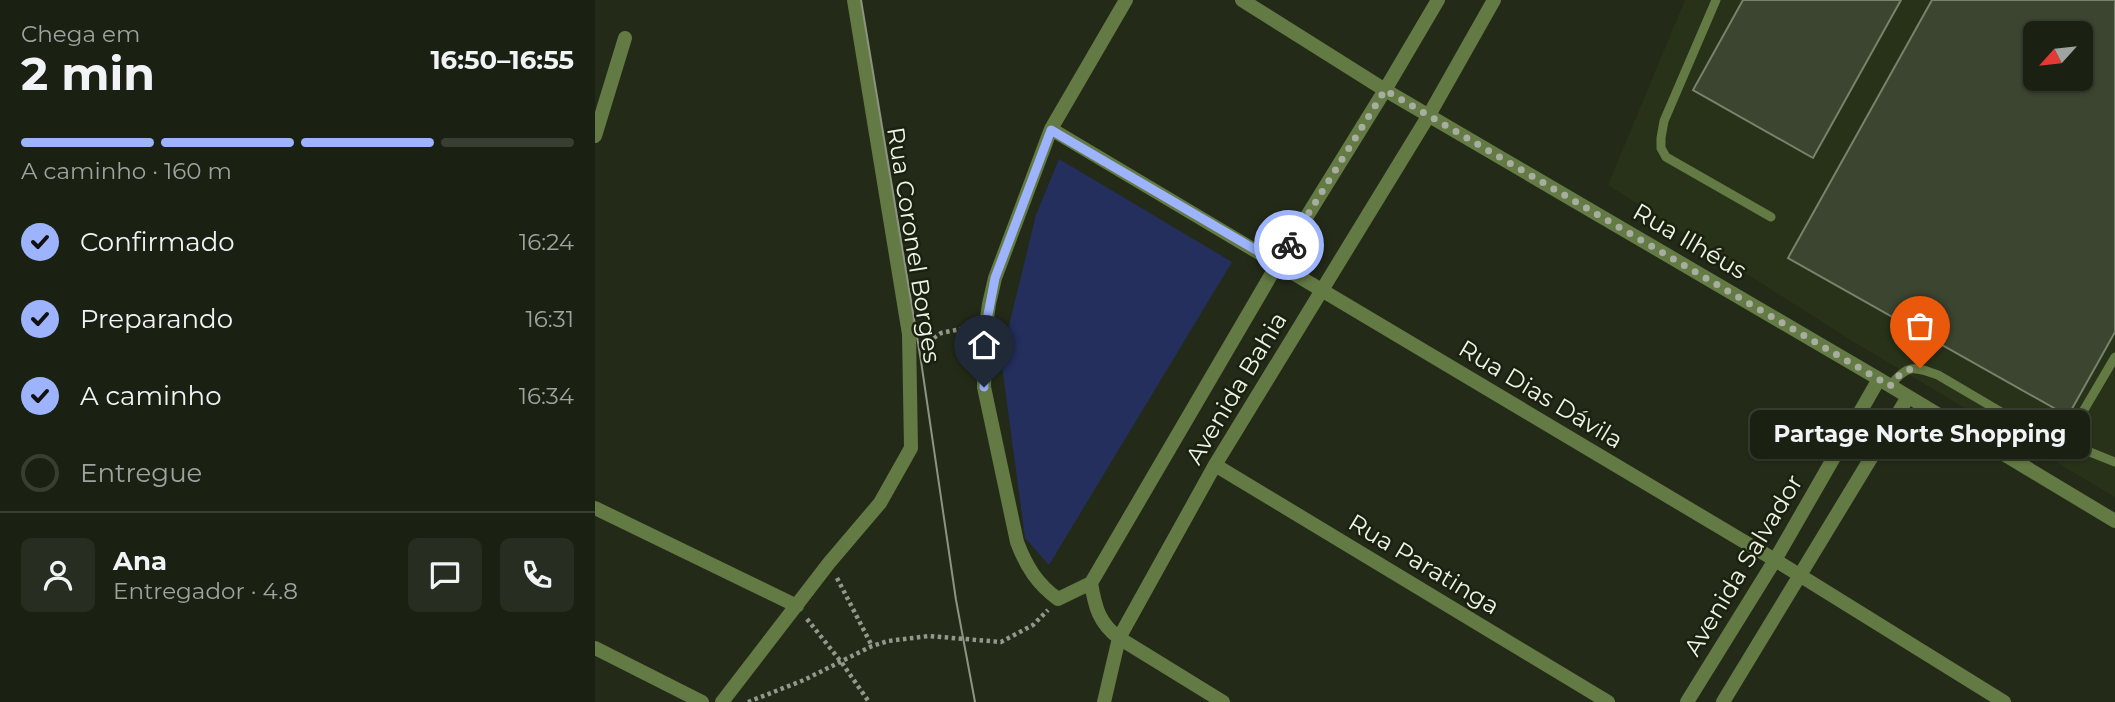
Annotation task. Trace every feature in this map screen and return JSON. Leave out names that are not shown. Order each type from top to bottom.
[{"type":"street","name":"Rua Coronel Borges","points":[[722,702],[888,491],[911,448],[911,363],[899,271],[854,0]]},
{"type":"street","points":[[1126,0],[1051,130],[995,278],[986,325],[984,387],[1017,542],[1024,561],[1043,588],[1058,599],[1091,583],[1094,601],[1106,628],[1223,702]]},
{"type":"street","name":"Rua Ilhéus","points":[[1242,0],[1385,90],[1885,382],[2115,521]]},
{"type":"street","name":"Avenida Bahia","points":[[1091,583],[1278,263],[1437,0]]},
{"type":"street","name":"Avenida Bahia","points":[[1104,702],[1119,638],[1215,465],[1429,114],[1494,0]]},
{"type":"street","points":[[595,136],[625,38]]},
{"type":"street","name":"Rua Dias Dávila","points":[[1051,130],[1775,560],[2004,702]]},
{"type":"street","name":"Avenida Salvador","points":[[1687,702],[1885,382]]},
{"type":"street","points":[[1723,702],[1908,397]]},
{"type":"street","name":"Rua Paratinga","points":[[1215,465],[1608,702]]},
{"type":"street","points":[[595,508],[797,606]]},
{"type":"street","points":[[595,648],[702,702]]},
{"type":"lane","points":[[1716,0],[1664,121],[1661,148],[1666,157],[1771,217]]},
{"type":"lane","points":[[2065,442],[2115,357]]},
{"type":"lane","points":[[1885,382],[1908,369],[1920,368],[1938,375],[2047,439],[2065,442],[2115,462]]},
{"type":"path","points":[[911,363],[926,344],[941,333],[986,325]]},
{"type":"path","points":[[829,563],[872,646]]},
{"type":"path","points":[[748,702],[842,663],[872,646],[902,638],[929,636],[1001,642],[1033,625],[1058,599]]},
{"type":"path","points":[[797,606],[869,702]]},
{"type":"shaded area","points":[[1685,0],[2115,0],[2115,497],[1852,341],[1608,185]]},
{"type":"shaded area","points":[[1059,159],[1232,262],[1049,565],[1025,538],[1001,358],[1036,215]]},
{"type":"building","points":[[1743,0],[1901,0],[1813,158],[1693,90]]},
{"type":"building","points":[[1932,0],[2115,0],[2115,332],[2068,416],[1788,258]]},
{"type":"tram line","points":[[861,0],[921,361],[956,600],[975,702]]},
{"type":"way so far","points":[[1289,245],[1385,90],[1890,386],[1900,373],[1920,368]]},
{"type":"place","name":"Partage Norte Shopping","points":[[1920,368]]},
{"type":"route","points":[[984,387],[986,325],[995,278],[1051,130],[1278,263],[1289,245]]}]
